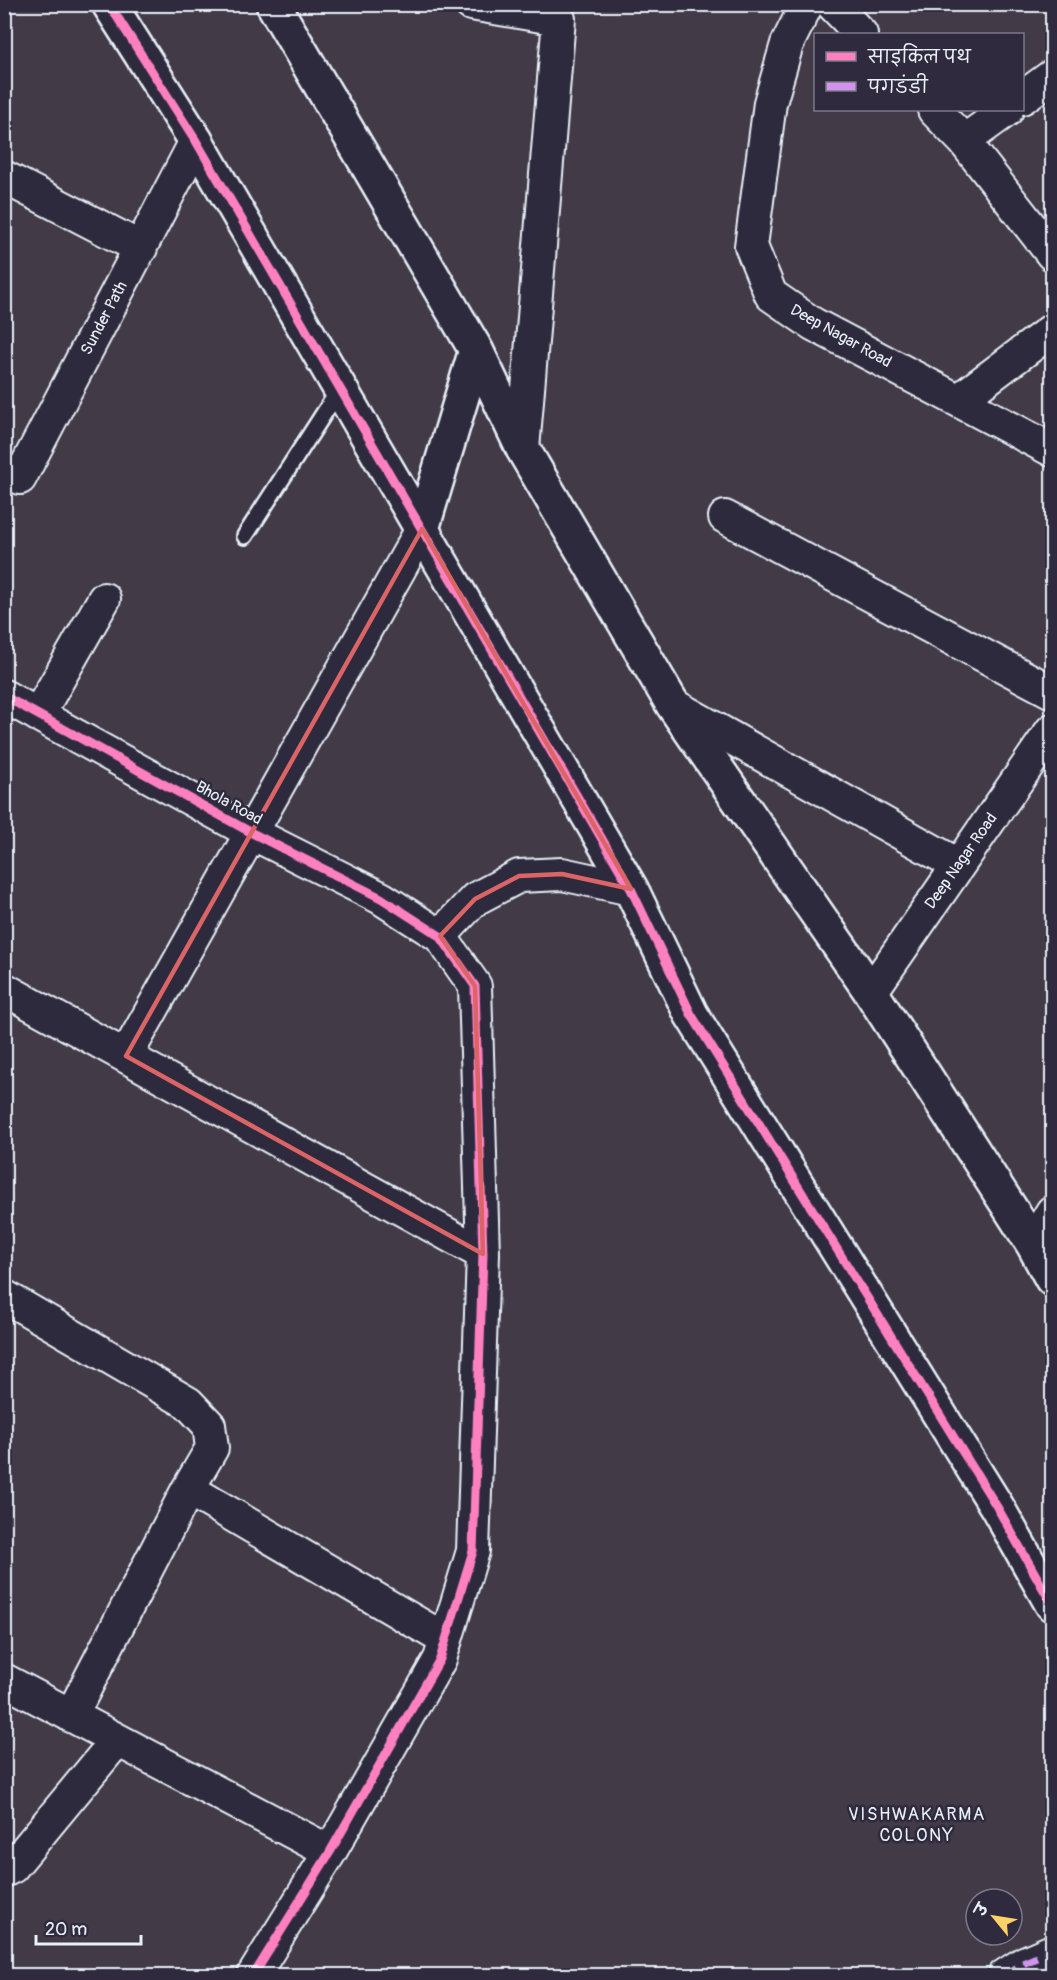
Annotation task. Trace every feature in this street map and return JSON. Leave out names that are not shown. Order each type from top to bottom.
[{"type":"street","points":[[109,4],[196,141],[631,889],[691,1014],[990,1497],[1053,1604]]},
{"type":"street","points":[[273,4],[476,350],[523,448],[673,705],[871,992],[1033,1244],[1053,1279]]},
{"type":"street","points":[[471,4],[560,12],[523,448]]},
{"type":"street","name":"Deep Nagar Road","points":[[807,4],[787,44],[770,103],[751,246],[771,295],[813,324],[1053,450]]},
{"type":"street","points":[[832,4],[860,33]]},
{"type":"street","points":[[1024,97],[1053,76]]},
{"type":"street","points":[[935,111],[964,141],[1053,254]]},
{"type":"street","points":[[964,141],[1006,111]]},
{"type":"street","name":"Sunder Path","points":[[4,470],[20,478],[196,141]]},
{"type":"street","points":[[4,177],[141,248]]},
{"type":"street","points":[[959,400],[1053,330]]},
{"type":"street","points":[[126,1056],[422,529],[476,350]]},
{"type":"street","points":[[725,517],[1053,692]]},
{"type":"street","points":[[38,715],[104,599]]},
{"type":"street","name":"Bhola Road","points":[[4,696],[252,833],[381,898],[440,936]]},
{"type":"street","points":[[673,705],[958,865]]},
{"type":"street","name":"Deep Nagar Road","points":[[871,992],[1053,730]]},
{"type":"street","points":[[253,1976],[330,1852],[440,1659],[473,1551],[483,1254],[475,986],[440,936],[475,899],[519,876],[562,874],[631,889]]},
{"type":"street","points":[[4,989],[483,1254]]},
{"type":"street","points":[[1033,1244],[1053,1212]]},
{"type":"street","points":[[4,1296],[188,1403],[209,1425],[212,1448],[188,1489],[71,1716]]},
{"type":"street","points":[[188,1489],[446,1640]]},
{"type":"street","points":[[4,1680],[330,1852]]},
{"type":"street","points":[[4,1871],[12,1867],[117,1740]]},
{"type":"street","points":[[1004,1976],[1024,1963],[1053,1951]]},
{"type":"lane","points":[[245,536],[339,390]]},
{"type":"highlighted area","points":[[422,529],[631,889],[562,874],[519,876],[475,899],[440,936],[475,986],[483,1254],[126,1056]]},
{"type":"marked path","points":[[1004,1976],[1024,1963],[1052,1951]]},
{"type":"cycle path","points":[[109,4],[196,141],[631,889],[691,1014],[997,1507],[1052,1604]]},
{"type":"cycle path","points":[[4,696],[252,833],[381,898],[440,936],[475,986],[483,1254],[473,1551],[440,1659],[330,1852],[253,1976]]},
{"type":"district","name":"VISHWAKARMA COLONY","points":[[917,1824]]}]
